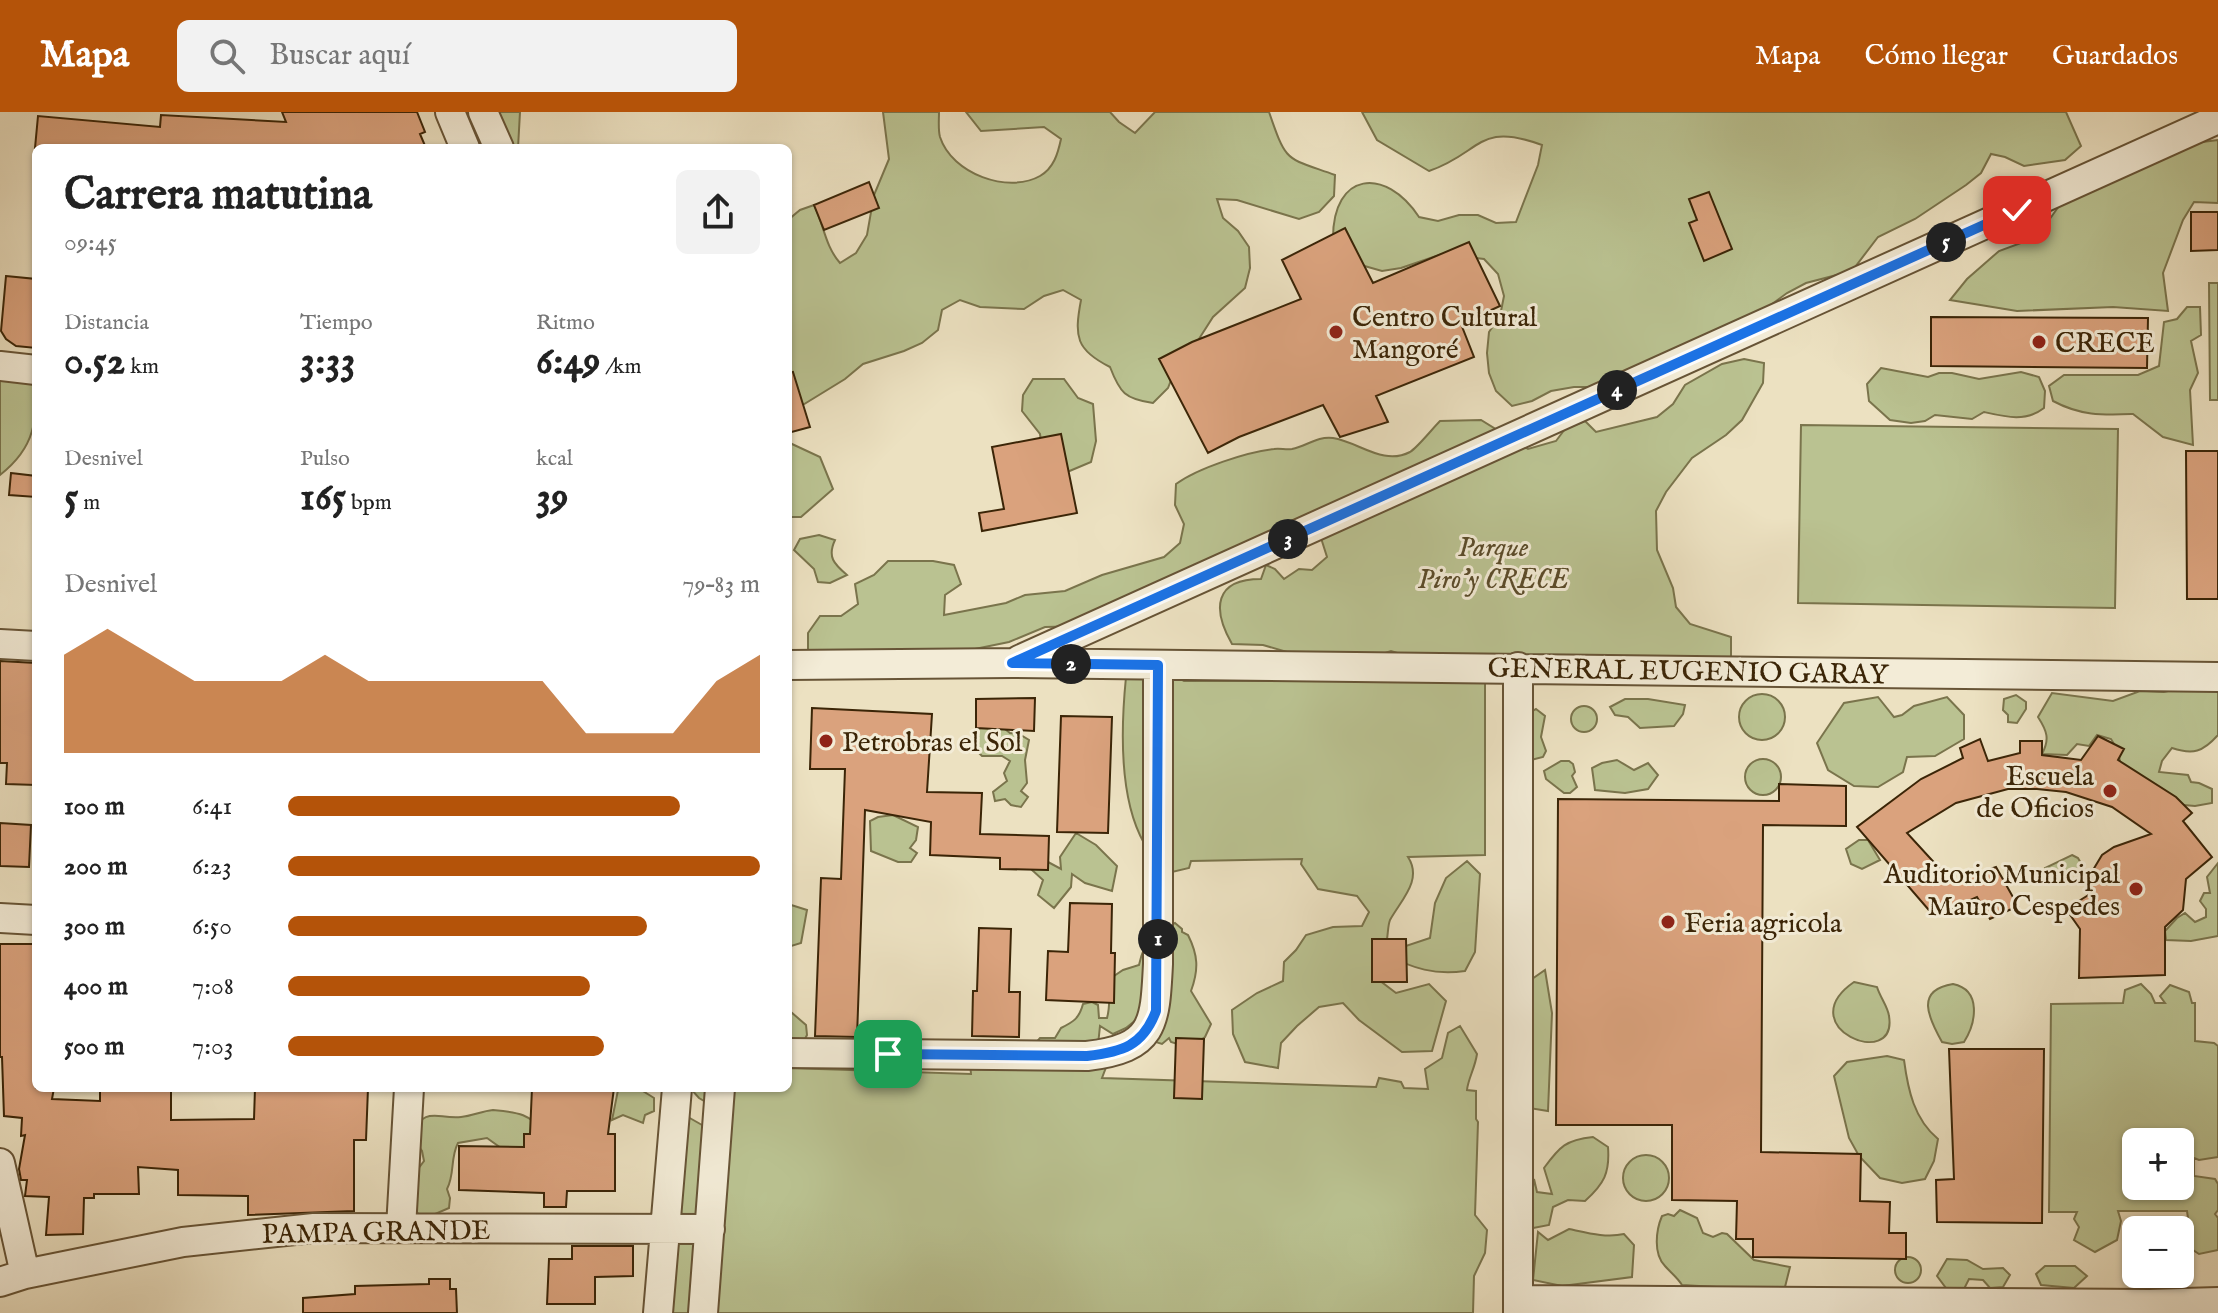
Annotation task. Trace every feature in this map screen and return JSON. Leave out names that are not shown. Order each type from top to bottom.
[{"type":"street","points":[[450,112],[463,144]]},
{"type":"street","points":[[483,112],[497,144]]},
{"type":"street","points":[[1012,663],[2218,119]]},
{"type":"street","points":[[0,366],[32,370]]},
{"type":"street","points":[[0,644],[32,646]]},
{"type":"street","name":"GENERAL EUGENIO GARAY","points":[[792,665],[1012,663],[1518,667],[2218,677]]},
{"type":"street","points":[[792,1053],[1087,1056],[1115,1052],[1134,1043],[1149,1029],[1156,1011],[1158,964],[1158,665]]},
{"type":"street","points":[[1518,667],[1518,1306],[2218,1302]]},
{"type":"street","points":[[0,918],[32,920]]},
{"type":"street","points":[[401,1228],[409,1092]]},
{"type":"street","points":[[658,1313],[677,1092]]},
{"type":"street","points":[[703,1313],[720,1092]]},
{"type":"street","points":[[0,1163],[12,1278]]},
{"type":"street","name":"PAMPA GRANDE","points":[[12,1278],[183,1242],[314,1228],[710,1229]]},
{"type":"green space","points":[[441,112],[520,112],[518,144],[456,144]]},
{"type":"green space","points":[[883,112],[939,112],[940,137],[956,161],[982,177],[1013,183],[1045,173],[1055,160],[1061,139],[1044,127],[981,131],[966,112],[1110,112],[1135,133],[1155,112],[1269,112],[1280,141],[1290,156],[1335,175],[1334,196],[1319,212],[1299,219],[1237,200],[1217,199],[1223,218],[1238,231],[1249,247],[1250,268],[1245,288],[1213,317],[1175,370],[1168,388],[1153,403],[1130,397],[1117,383],[1110,367],[1084,348],[1078,333],[1081,300],[1063,290],[1044,296],[1024,309],[980,307],[960,300],[942,310],[938,330],[922,343],[863,364],[845,379],[792,412],[792,217],[814,205],[840,263],[856,253],[867,235],[874,195],[889,159]]},
{"type":"green space","points":[[1362,112],[2066,112],[2081,146],[2065,160],[2024,166],[1991,154],[1981,173],[1966,185],[1915,219],[1878,237],[1852,271],[1806,283],[1753,318],[1693,340],[1598,387],[1551,391],[1532,401],[1512,406],[1496,391],[1489,373],[1489,332],[1500,316],[1504,296],[1498,274],[1484,259],[1442,254],[1382,271],[1361,265],[1333,238],[1335,216],[1351,189],[1363,184],[1377,184],[1391,189],[1419,217],[1438,221],[1459,215],[1478,215],[1496,223],[1516,222],[1538,165],[1542,145],[1521,138],[1492,138],[1429,171],[1377,140]]},
{"type":"green space","points":[[2218,140],[2218,203],[2194,202],[2183,220],[2163,273],[2168,311],[2113,307],[2017,311],[1950,300],[1967,279],[1999,251],[2037,237],[2086,168],[2148,149]]},
{"type":"green space","points":[[2209,283],[2218,283],[2218,400],[2210,400]]},
{"type":"green space","points":[[2187,307],[2200,307],[2201,335],[2191,341],[2198,373],[2190,390],[2193,445],[2163,437],[2133,414],[2082,412],[2053,401],[2049,386],[2064,375],[2138,375],[2159,366],[2164,322],[2177,319]]},
{"type":"green space","name":"Parque Piro'y CRECE","points":[[1744,359],[1764,363],[1763,383],[1742,420],[1692,458],[1666,492],[1656,511],[1657,550],[1673,588],[1676,607],[1690,624],[1731,637],[1731,657],[1404,655],[1391,651],[1304,657],[1263,645],[1232,644],[1221,619],[1221,598],[1226,590],[1245,580],[1261,579],[1266,565],[1284,579],[1299,569],[1312,570],[1327,557],[1321,538],[1087,626],[1045,627],[1009,642],[970,650],[808,655],[808,633],[820,616],[841,616],[858,604],[855,584],[874,575],[888,561],[933,561],[954,565],[961,584],[945,595],[944,615],[1006,603],[1025,595],[1065,591],[1102,575],[1164,557],[1180,543],[1184,524],[1175,505],[1176,484],[1197,472],[1237,457],[1292,449],[1327,438],[1343,440],[1381,455],[1400,456],[1413,450],[1440,421],[1481,420],[1528,449],[1556,441],[1565,429],[1585,421],[1596,432],[1657,417],[1673,404],[1685,385],[1722,364]]},
{"type":"green space","points":[[1881,368],[1928,377],[1952,373],[1979,379],[2021,372],[2039,377],[2045,391],[2044,408],[2023,417],[1984,412],[1972,419],[1935,415],[1925,421],[1911,423],[1890,420],[1869,401],[1867,384]]},
{"type":"green space","points":[[32,370],[32,430],[22,452],[0,475],[0,374]]},
{"type":"green space","points":[[1033,379],[1064,379],[1078,398],[1093,404],[1096,441],[1091,462],[1060,475],[1044,463],[1040,434],[1022,411],[1023,395]]},
{"type":"green space","points":[[1801,425],[2118,429],[2115,608],[1798,603]]},
{"type":"green space","points":[[792,444],[820,457],[833,489],[801,517],[792,517]]},
{"type":"green space","points":[[819,535],[835,540],[833,560],[847,575],[830,583],[818,582],[814,569],[794,550],[800,539]]},
{"type":"green space","points":[[1166,671],[1184,681],[1485,680],[1485,855],[1408,857],[1412,865],[1412,882],[1390,920],[1387,939],[1406,946],[1430,938],[1435,903],[1446,878],[1467,861],[1480,874],[1475,952],[1465,971],[1454,972],[1424,970],[1386,954],[1379,980],[1396,993],[1429,984],[1446,1001],[1432,1051],[1402,1052],[1359,1020],[1343,1003],[1319,1007],[1297,1026],[1281,1043],[1278,1068],[1245,1062],[1233,1034],[1232,1010],[1257,993],[1283,981],[1284,962],[1306,935],[1333,927],[1362,926],[1369,912],[1357,896],[1318,889],[1301,864],[1302,859],[1191,861],[1189,868],[1168,873],[1155,858],[1144,843],[1130,806],[1124,762],[1124,697],[1126,677]]},
{"type":"green space","points":[[2140,691],[2218,691],[2218,735],[2197,750],[2172,748],[2162,761],[2159,772],[2188,775],[2191,782],[2212,789],[2212,803],[2195,806],[2172,804],[2122,769],[2111,739],[2097,735],[2089,746],[2077,744],[2067,755],[2042,754],[2046,735],[2038,717],[2052,693],[2113,701]]},
{"type":"green space","points":[[1762,694],[1778,701],[1785,717],[1778,733],[1762,740],[1746,733],[1739,717],[1746,701]]},
{"type":"green space","points":[[2016,695],[2026,702],[2026,709],[2017,723],[2008,722],[2008,715],[2003,710],[2004,699]]},
{"type":"green space","points":[[1878,697],[1894,717],[1914,706],[1947,697],[1964,715],[1964,739],[1935,756],[1907,757],[1903,772],[1878,787],[1854,786],[1828,770],[1817,743],[1844,703]]},
{"type":"green space","points":[[1625,699],[1685,705],[1683,714],[1674,726],[1640,728],[1628,717],[1615,715],[1610,707]]},
{"type":"green space","points":[[1584,706],[1593,710],[1597,719],[1593,728],[1584,732],[1575,728],[1571,719],[1575,710]]},
{"type":"green space","points":[[1536,709],[1545,716],[1541,737],[1546,751],[1543,757],[1531,760],[1526,715]]},
{"type":"green space","points":[[995,721],[1010,733],[1029,740],[1025,760],[1027,783],[1021,791],[1028,797],[1021,807],[1011,805],[1005,799],[995,801],[993,792],[1007,781],[1004,773],[1010,761],[1002,756],[982,756],[976,750],[974,731]]},
{"type":"green space","points":[[1763,759],[1775,765],[1781,777],[1775,789],[1763,795],[1751,789],[1745,777],[1751,765]]},
{"type":"green space","points":[[1617,760],[1634,770],[1648,763],[1658,775],[1648,789],[1625,793],[1595,790],[1592,768]]},
{"type":"green space","points":[[1561,761],[1573,764],[1575,772],[1572,776],[1577,787],[1570,793],[1564,793],[1546,779],[1544,771]]},
{"type":"green space","points":[[893,815],[918,827],[916,840],[910,848],[917,853],[911,862],[898,862],[871,851],[870,821]]},
{"type":"green space","points":[[1076,833],[1096,845],[1117,866],[1112,891],[1085,883],[1072,874],[1071,887],[1054,908],[1038,895],[1043,880],[1032,870],[1048,862],[1061,869],[1060,857]]},
{"type":"green space","points":[[1859,840],[1868,840],[1880,860],[1862,869],[1851,864],[1846,849]]},
{"type":"green space","points":[[2072,855],[2082,865],[2060,882],[2048,882],[2045,868]]},
{"type":"green space","points":[[2218,863],[2218,936],[2191,941],[2166,940],[2165,931],[2185,913],[2195,922],[2206,917],[2206,909],[2200,901],[2204,893],[2210,893],[2207,877]]},
{"type":"green space","points":[[792,905],[807,910],[801,943],[792,946]]},
{"type":"green space","points":[[1175,923],[1188,935],[1196,962],[1191,991],[1211,1024],[1205,1037],[1190,1048],[1171,1042],[1169,1038],[1162,1044],[1146,1039],[1137,1019],[1113,1034],[1100,1026],[1098,1045],[1108,1062],[1102,1078],[1376,1087],[1379,1078],[1401,1082],[1404,1088],[1428,1089],[1425,1069],[1442,1058],[1448,1033],[1460,1026],[1477,1054],[1467,1090],[1476,1091],[1478,1122],[1475,1215],[1487,1230],[1485,1253],[1474,1276],[1473,1313],[715,1313],[716,1108],[694,1092],[792,1092],[792,1068],[971,1074],[970,1063],[1033,1046],[1040,1038],[1055,1038],[1061,1028],[1077,1017],[1083,1004],[1092,1002],[1098,1005],[1099,1018],[1107,1018],[1111,978],[1139,965],[1151,938]]},
{"type":"green space","points":[[1545,970],[1552,1013],[1548,1111],[1529,1108],[1532,979]]},
{"type":"green space","points":[[1854,982],[1877,987],[1887,1009],[1887,1032],[1878,1041],[1865,1042],[1850,1037],[1839,1027],[1833,1014],[1837,999]]},
{"type":"green space","points":[[1953,984],[1969,993],[1974,1008],[1964,1042],[1952,1044],[1942,1042],[1932,1023],[1928,1006],[1933,992]]},
{"type":"green space","points":[[2141,984],[2155,1003],[2165,1003],[2160,996],[2170,985],[2189,992],[2192,1003],[2195,1003],[2195,1041],[2218,1046],[2218,1157],[2194,1158],[2194,1128],[2122,1128],[2122,1200],[2194,1200],[2194,1176],[2215,1179],[2218,1184],[2218,1210],[2215,1214],[2218,1218],[2218,1250],[2199,1254],[2194,1251],[2194,1216],[2188,1216],[2187,1211],[2118,1211],[2121,1221],[2117,1240],[2095,1252],[2074,1240],[2079,1227],[2074,1219],[2077,1212],[2049,1212],[2051,1004],[2123,1003],[2125,990]]},
{"type":"green space","points":[[792,1013],[806,1025],[807,1035],[792,1064]]},
{"type":"green space","points":[[1887,1056],[1904,1060],[1910,1093],[1918,1113],[1938,1139],[1934,1161],[1925,1179],[1902,1183],[1880,1178],[1859,1156],[1849,1138],[1834,1076],[1847,1062]]},
{"type":"green space","points":[[618,1092],[644,1092],[654,1098],[654,1111],[645,1115],[643,1123],[623,1115],[612,1120]]},
{"type":"green space","points":[[493,1110],[528,1118],[543,1134],[512,1156],[487,1138],[458,1143],[447,1189],[449,1208],[426,1218],[409,1208],[418,1169],[424,1161],[422,1151],[410,1134],[416,1125],[432,1116],[461,1117]]},
{"type":"green space","points":[[688,1117],[709,1129],[711,1313],[660,1313]]},
{"type":"green space","points":[[1593,1137],[1608,1147],[1607,1171],[1597,1189],[1585,1201],[1568,1200],[1553,1207],[1549,1225],[1528,1229],[1534,1179],[1537,1192],[1552,1194],[1544,1168],[1564,1145]]},
{"type":"green space","points":[[1646,1155],[1662,1162],[1669,1178],[1662,1194],[1646,1201],[1630,1194],[1623,1178],[1630,1162]]},
{"type":"green space","points":[[1680,1210],[1697,1218],[1703,1233],[1713,1237],[1727,1234],[1754,1260],[1790,1267],[1784,1291],[1682,1285],[1661,1261],[1657,1242],[1662,1216],[1674,1216]]},
{"type":"green space","points":[[1569,1229],[1604,1235],[1624,1234],[1634,1245],[1632,1277],[1562,1286],[1533,1280],[1538,1232],[1548,1240]]},
{"type":"green space","points":[[1908,1257],[1917,1261],[1921,1270],[1917,1279],[1908,1283],[1899,1279],[1895,1270],[1899,1261]]},
{"type":"green space","points":[[1947,1259],[1967,1260],[1983,1269],[2003,1268],[2010,1275],[2003,1287],[1990,1288],[1983,1280],[1969,1279],[1963,1291],[1946,1288],[1937,1276]]},
{"type":"green space","points":[[2045,1266],[2075,1266],[2087,1276],[2074,1288],[2041,1285],[2036,1274]]},
{"type":"building","points":[[282,112],[417,112],[425,132],[420,134],[424,144],[35,144],[38,116],[160,127],[161,115],[286,122]]},
{"type":"building","points":[[869,182],[879,208],[824,230],[814,205]]},
{"type":"building","points":[[1709,192],[1732,249],[1704,261],[1689,223],[1697,220],[1689,199]]},
{"type":"building","name":"CRECE","points":[[2191,212],[2218,212],[2218,250],[2191,251]]},
{"type":"building","points":[[1345,228],[1373,283],[1469,242],[1500,306],[1461,324],[1474,357],[1376,396],[1388,422],[1340,437],[1323,405],[1239,437],[1208,453],[1159,359],[1192,342],[1301,299],[1282,260]]},
{"type":"building","points":[[6,276],[32,279],[32,348],[16,346],[1,331]]},
{"type":"building","name":"CRECE","points":[[1931,317],[2148,318],[2147,368],[1931,366]]},
{"type":"building","points":[[792,372],[810,427],[792,432]]},
{"type":"building","points":[[1061,434],[1077,513],[982,531],[979,513],[1004,509],[992,447]]},
{"type":"building","points":[[2186,451],[2218,451],[2218,599],[2187,599]]},
{"type":"building","points":[[11,473],[32,476],[32,497],[9,495]]},
{"type":"building","points":[[0,661],[32,663],[32,785],[6,784],[7,763],[0,763]]},
{"type":"building","points":[[1035,698],[1034,731],[976,728],[976,699]]},
{"type":"building","points":[[812,708],[932,714],[927,792],[982,793],[980,834],[1049,836],[1048,870],[1000,869],[1000,858],[930,855],[931,822],[865,810],[857,1037],[815,1036],[821,878],[841,879],[845,769],[810,769]]},
{"type":"building","points":[[1061,716],[1112,717],[1108,833],[1057,832]]},
{"type":"building","points":[[2098,736],[2124,749],[2118,760],[2176,797],[2192,813],[2183,821],[2212,857],[2186,879],[2183,910],[2165,927],[2165,975],[2079,978],[2080,929],[2066,909],[2090,894],[2090,875],[2102,855],[2114,847],[2151,834],[2112,807],[2066,792],[2008,789],[1956,803],[1907,833],[1952,882],[1996,867],[2018,906],[1990,919],[1977,897],[1934,916],[1857,827],[1921,779],[1963,758],[1960,748],[1980,739],[1988,761],[2020,753],[2020,741],[2042,741],[2042,755],[2081,760]]},
{"type":"building","points":[[1779,784],[1846,786],[1846,826],[1763,825],[1761,1152],[1861,1154],[1860,1201],[1890,1202],[1889,1233],[1906,1233],[1906,1259],[1753,1257],[1753,1239],[1736,1239],[1737,1201],[1672,1200],[1672,1125],[1556,1125],[1558,799],[1779,801]]},
{"type":"building","points":[[0,823],[31,825],[29,867],[0,866]]},
{"type":"building","points":[[1070,903],[1112,904],[1114,1003],[1046,1000],[1048,951],[1068,952]]},
{"type":"building","points":[[979,928],[1011,929],[1009,992],[1020,992],[1019,1037],[972,1036]]},
{"type":"building","points":[[1372,939],[1406,939],[1407,982],[1372,982]]},
{"type":"building","points":[[0,944],[32,944],[32,1092],[53,1092],[52,1099],[100,1101],[100,1092],[171,1092],[171,1120],[254,1119],[255,1092],[368,1092],[366,1140],[354,1140],[354,1211],[248,1215],[248,1196],[178,1195],[178,1170],[138,1167],[139,1194],[94,1194],[94,1198],[84,1198],[83,1234],[46,1235],[49,1197],[25,1196],[27,1180],[21,1180],[19,1169],[25,1135],[21,1136],[22,1118],[4,1116],[0,1057]]},
{"type":"building","points":[[1176,1038],[1204,1039],[1202,1099],[1174,1098]]},
{"type":"building","points":[[1949,1049],[2044,1049],[2042,1223],[1937,1222],[1936,1180],[1954,1179]]},
{"type":"building","points":[[532,1092],[613,1092],[608,1134],[615,1134],[615,1191],[567,1191],[566,1207],[544,1207],[544,1193],[459,1190],[459,1146],[524,1147],[524,1134],[530,1134]]},
{"type":"building","points":[[572,1246],[633,1246],[633,1276],[595,1277],[595,1304],[547,1304],[549,1259],[572,1259]]},
{"type":"building","points":[[429,1279],[450,1279],[450,1289],[456,1289],[457,1313],[303,1313],[303,1298],[355,1294],[355,1286],[429,1284]]},
{"type":"place","name":"Centro Cultural Mangoré","points":[[1336,332]]},
{"type":"place","name":"CRECE","points":[[2039,342]]},
{"type":"place","name":"Petrobras el Sol","points":[[826,741]]},
{"type":"place","name":"Escuela de Oficios","points":[[2110,791]]},
{"type":"place","name":"Auditorio Municipal Mauro Cespedes","points":[[2136,889]]},
{"type":"place","name":"Feria agricola","points":[[1668,922]]},
{"type":"route","points":[[888,1054],[1087,1056],[1115,1052],[1134,1043],[1149,1029],[1156,1011],[1158,665],[1012,663],[2017,210]]}]
